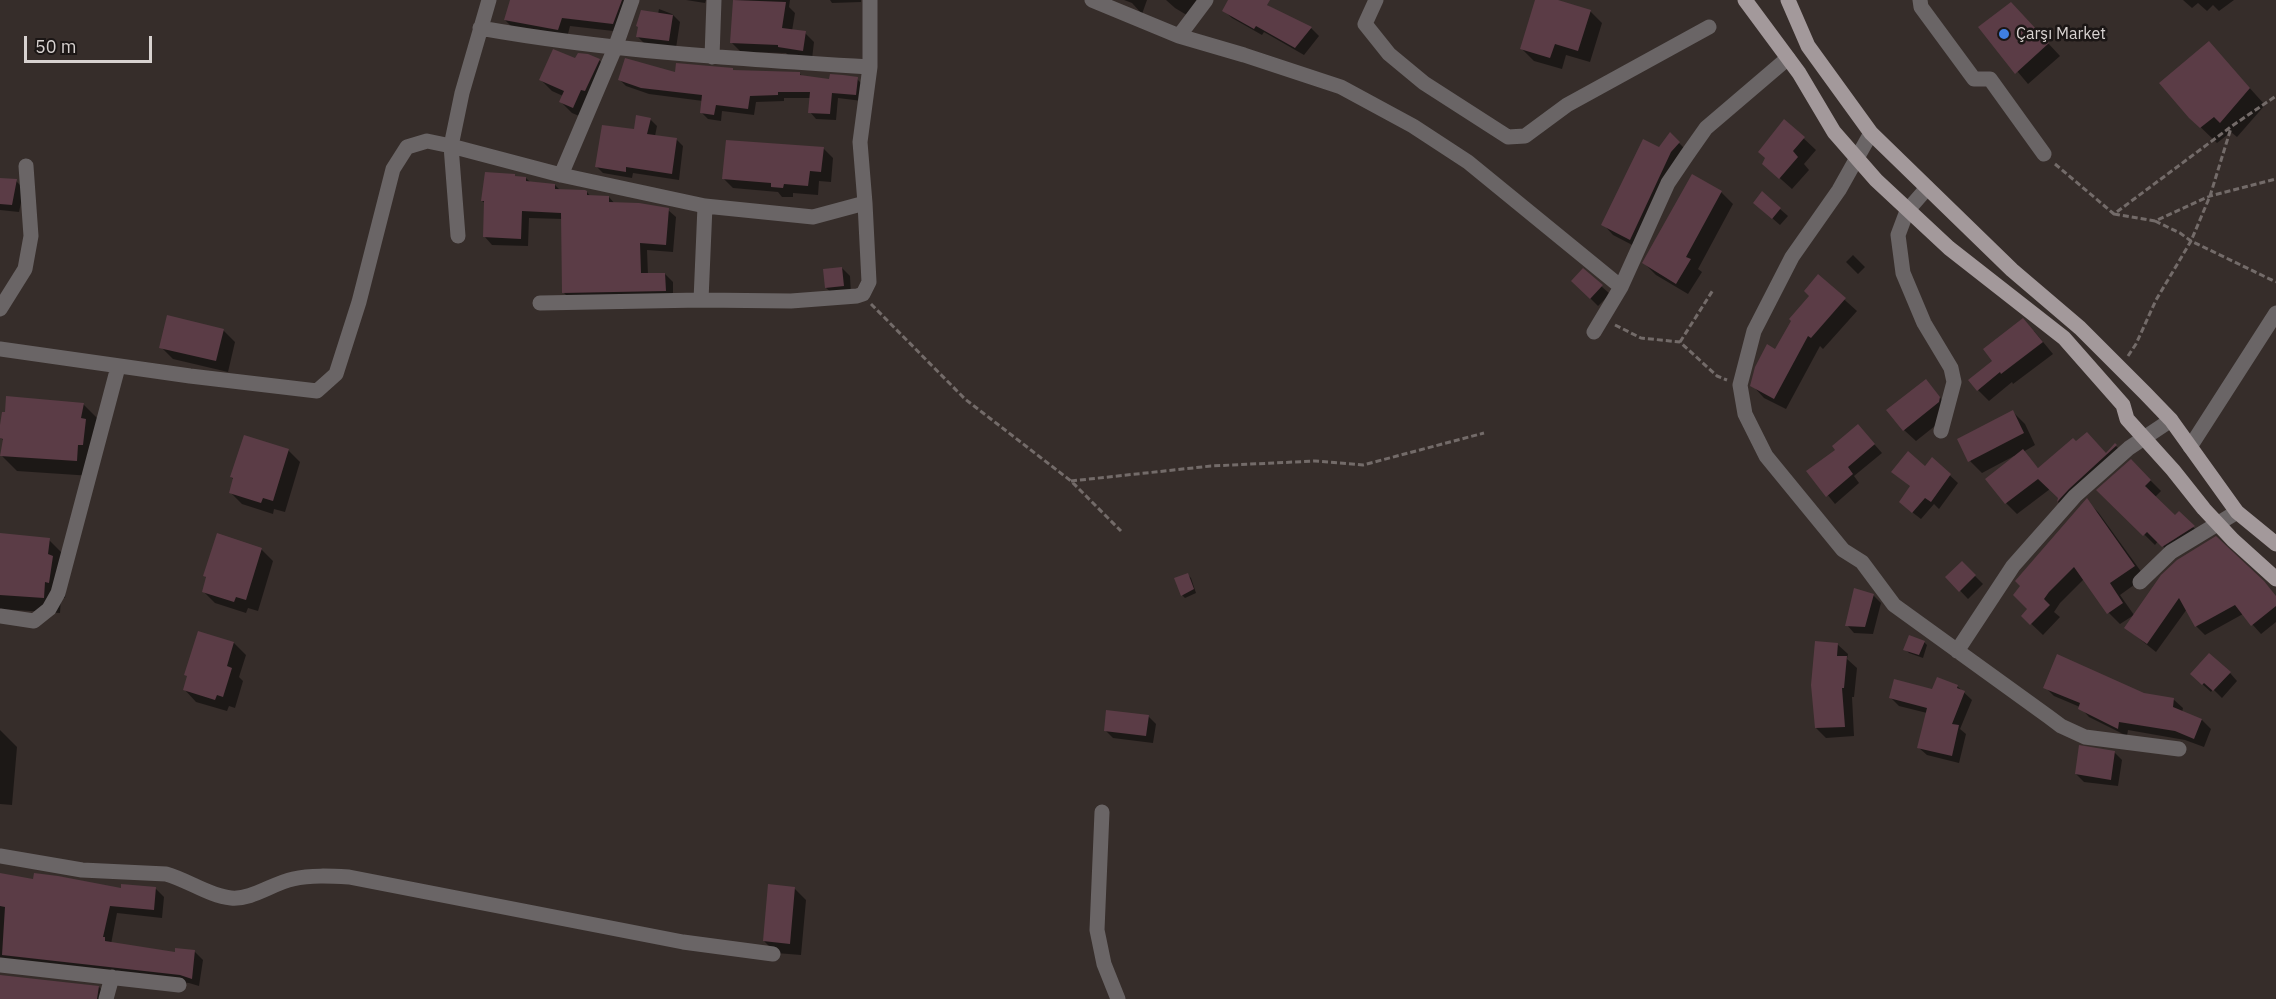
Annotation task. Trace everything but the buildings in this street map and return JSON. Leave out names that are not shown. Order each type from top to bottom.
[{"type":"main road","points":[[1788,0],[1808,46],[1871,133],[2012,270],[2080,328],[2120,368],[2171,420],[2237,512],[2274,539]]},
{"type":"main road","points":[[1751,2],[1834,132],[1857,159],[1907,211],[1949,248],[2064,338],[2123,405],[2127,419],[2218,524],[2276,579]]},
{"type":"street","points":[[458,236],[451,146],[462,93],[489,0]]},
{"type":"street","points":[[561,175],[615,48],[632,0]]},
{"type":"street","points":[[712,57],[714,0]]},
{"type":"street","points":[[540,303],[790,301],[863,294],[869,282],[860,142],[870,67],[870,0]]},
{"type":"street","points":[[1092,0],[1179,36],[1341,87],[1413,126],[1468,162],[1621,287]]},
{"type":"street","points":[[1179,36],[1206,0]]},
{"type":"street","points":[[1376,0],[1365,24],[1389,54],[1424,82],[1508,136],[1525,136],[1567,105],[1709,27]]},
{"type":"street","points":[[1920,0],[1921,7],[1974,79],[1990,79],[2044,154]]},
{"type":"street","points":[[480,28],[552,41],[615,48],[870,67]]},
{"type":"street","points":[[1598,326],[1621,287],[1668,183],[1706,128],[1788,58]]},
{"type":"street","points":[[1871,133],[1839,190],[1792,257],[1754,332],[1740,385],[1745,414],[1766,456],[1843,550],[1862,562],[1894,605],[2061,726],[2085,737],[2179,749]]},
{"type":"street","points":[[0,349],[118,367],[317,391],[336,374],[359,302],[393,169],[406,147],[427,141],[561,175],[705,206],[813,217],[865,203]]},
{"type":"street","points":[[0,309],[25,269],[31,236],[26,166]]},
{"type":"street","points":[[1927,188],[1907,211],[1898,235],[1903,273],[1924,323],[1951,368],[1954,382],[1941,431]]},
{"type":"street","points":[[701,300],[705,206]]},
{"type":"street","points":[[2190,447],[2276,313]]},
{"type":"street","points":[[0,616],[34,621],[49,609],[58,593],[118,367]]},
{"type":"street","points":[[1957,651],[2013,566],[2075,496],[2129,448],[2171,420]]},
{"type":"street","points":[[2140,582],[2171,552],[2237,512]]},
{"type":"street","points":[[1102,812],[1097,930],[1104,964],[1118,999]]},
{"type":"street","points":[[0,856],[82,870],[166,874],[217,895],[234,899],[246,897],[293,879],[349,876],[683,942],[773,954]]},
{"type":"street","points":[[0,965],[179,985]]},
{"type":"street","points":[[106,999],[112,977]]},
{"type":"path","points":[[2114,214],[2276,96]]},
{"type":"path","points":[[2120,368],[2136,344],[2156,300],[2191,241],[2210,196],[2232,126]]},
{"type":"path","points":[[2044,154],[2114,214],[2155,221],[2276,282]]},
{"type":"path","points":[[2155,221],[2210,196],[2276,178]]},
{"type":"path","points":[[1680,342],[1713,290]]},
{"type":"path","points":[[863,294],[880,315],[965,399],[1071,481],[1121,531]]},
{"type":"path","points":[[1598,326],[1641,338],[1680,342],[1717,376],[1740,385]]},
{"type":"path","points":[[1071,481],[1211,466],[1315,461],[1363,465],[1484,433]]},
{"type":"place","name":"Çarşı Market","points":[[2004,34]]}]
